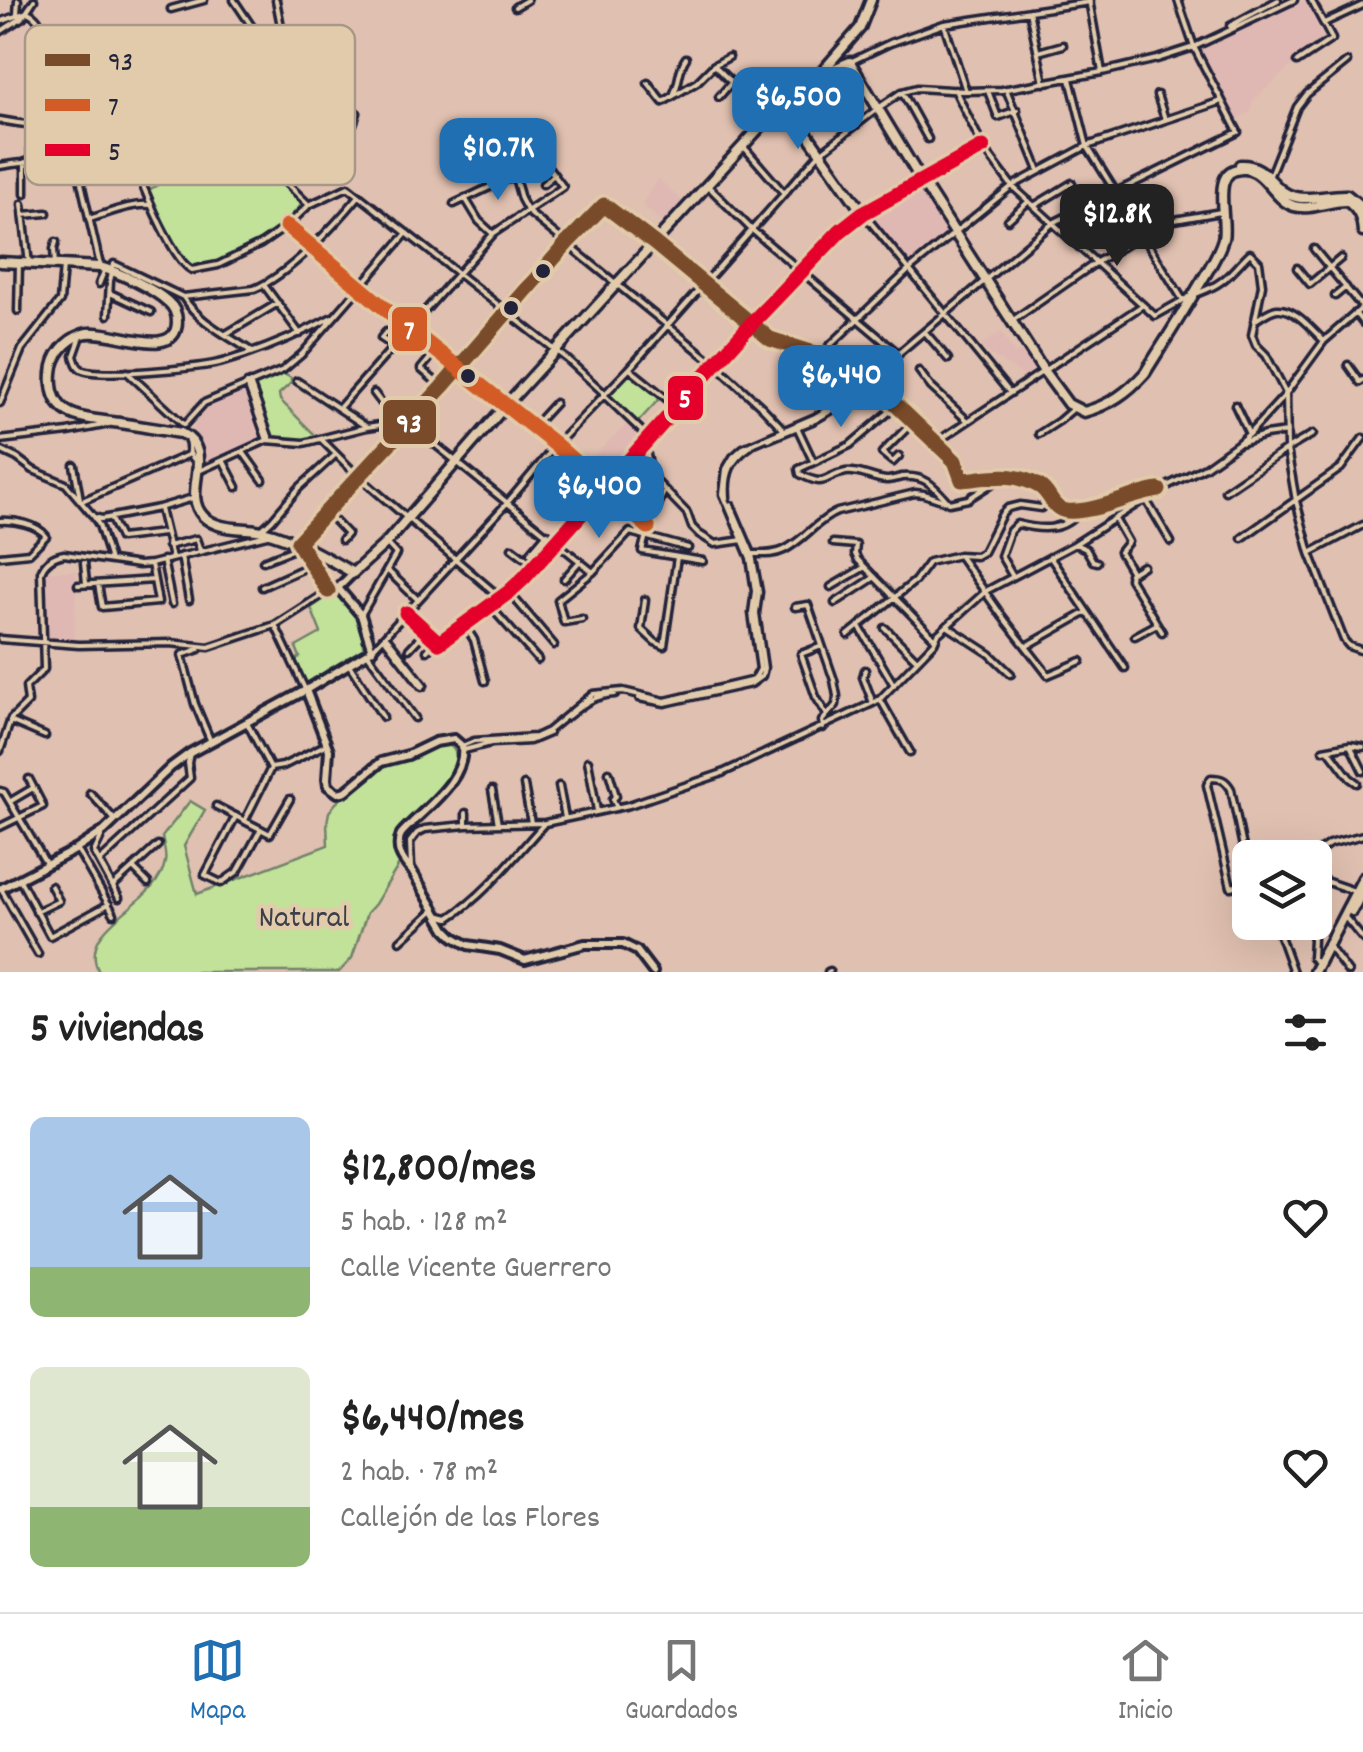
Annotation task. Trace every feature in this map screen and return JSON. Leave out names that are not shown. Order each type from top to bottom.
[{"type":"main road","points":[[0,889],[104,831],[190,753],[370,652],[362,617],[338,588],[386,543],[506,405],[784,101],[818,76],[860,28],[872,0]]},
{"type":"main road","points":[[818,76],[850,62],[1012,321],[1071,404],[1084,412],[1123,395],[1145,373],[1223,240],[1223,183],[1231,172],[1255,172],[1296,206],[1347,202],[1361,215],[1363,232]]},
{"type":"main road","points":[[784,101],[863,214],[921,180]]},
{"type":"main road","points":[[1285,197],[1347,195],[1363,210]]},
{"type":"main road","points":[[1285,197],[1305,203],[1346,197],[1363,210]]},
{"type":"main road","points":[[0,262],[106,269],[166,299],[178,320],[172,335],[151,343],[101,332],[82,334],[53,360],[52,394],[63,410],[81,418],[188,436],[196,450],[199,468],[194,498],[204,517],[217,526],[272,534],[353,573]]},
{"type":"main road","points":[[306,690],[328,743],[327,779],[332,790],[346,791],[381,762],[408,756],[435,742],[454,739],[463,748],[460,767],[448,786],[401,834],[398,843],[399,854],[454,938],[525,960],[585,944],[623,944],[637,950],[653,972]]},
{"type":"main road","points":[[1317,969],[1363,878]]},
{"type":"street","points":[[18,0],[18,14]]},
{"type":"street","points":[[0,32],[27,12],[34,0]]},
{"type":"street","points":[[170,9],[203,0]]},
{"type":"street","points":[[234,0],[251,25]]},
{"type":"street","points":[[276,0],[281,25]]},
{"type":"street","points":[[515,7],[527,0]]},
{"type":"street","points":[[463,748],[537,740],[596,696],[625,694],[665,703],[758,680],[764,668],[752,554],[723,494],[726,470],[733,457],[743,448],[785,432],[857,393],[1054,224],[1238,132],[1194,47],[1178,0]]},
{"type":"street","points":[[1221,33],[1278,0]]},
{"type":"street","points":[[415,718],[370,652],[819,154],[902,92],[917,88],[988,91],[1102,72],[1194,47],[1294,0]]},
{"type":"street","points":[[1297,62],[1332,39],[1312,0]]},
{"type":"street","points":[[850,62],[890,42],[944,24],[1090,1],[1102,72]]},
{"type":"street","points":[[1324,23],[1363,5]]},
{"type":"street","points":[[0,22],[27,12],[41,25]]},
{"type":"street","points":[[1029,12],[1044,83]]},
{"type":"street","points":[[944,24],[966,91]]},
{"type":"street","points":[[1038,52],[1063,46]]},
{"type":"street","points":[[648,83],[663,102],[729,57]]},
{"type":"street","points":[[670,97],[679,83],[686,58]]},
{"type":"street","points":[[1268,181],[1306,94],[1347,62]]},
{"type":"street","points":[[714,65],[737,88],[767,79],[784,101]]},
{"type":"street","points":[[1070,78],[1087,146],[1141,234],[1188,297]]},
{"type":"street","points":[[720,97],[731,83]]},
{"type":"street","points":[[1007,89],[1040,169]]},
{"type":"street","points":[[955,90],[983,147],[1012,186],[1155,316],[1216,287],[1246,255],[1254,254],[1262,286],[1252,335],[1286,392],[1287,448],[1310,553],[1344,640],[1363,650]]},
{"type":"street","points":[[988,91],[998,116],[1016,110]]},
{"type":"street","points":[[902,92],[928,139]]},
{"type":"street","points":[[1157,95],[1166,120]]},
{"type":"street","points":[[820,355],[909,270],[1012,186],[1087,146],[1221,101]]},
{"type":"street","points":[[0,120],[25,125]]},
{"type":"street","points":[[744,146],[784,192]]},
{"type":"street","points":[[921,180],[983,147]]},
{"type":"street","points":[[0,166],[24,162],[25,178]]},
{"type":"street","points":[[339,408],[494,234],[563,186],[546,164],[538,171]]},
{"type":"street","points":[[494,234],[466,198],[514,174],[528,212],[716,365],[785,432]]},
{"type":"street","points":[[544,184],[554,175]]},
{"type":"street","points":[[1008,220],[1072,183]]},
{"type":"street","points":[[25,185],[26,194]]},
{"type":"street","points":[[81,185],[106,269],[108,314]]},
{"type":"street","points":[[142,185],[148,204],[182,263],[197,270],[218,265],[262,244],[309,205],[348,187],[556,352],[650,439]]},
{"type":"street","points":[[288,185],[309,205]]},
{"type":"street","points":[[708,186],[751,229],[899,354]]},
{"type":"street","points":[[99,284],[106,269],[114,264],[183,297],[263,285],[296,262],[359,196]]},
{"type":"street","points":[[18,310],[24,264],[22,204]]},
{"type":"street","points":[[89,219],[148,204]]},
{"type":"street","points":[[263,561],[300,545],[604,205],[770,339],[820,355],[869,379],[954,460],[962,480],[1005,474],[1039,486],[1057,509],[1079,511],[1158,490]]},
{"type":"street","points":[[1012,321],[1096,262],[1163,222],[1222,212]]},
{"type":"street","points":[[23,215],[47,213]]},
{"type":"street","points":[[427,651],[509,592],[536,566],[800,271],[863,214],[1010,393]]},
{"type":"street","points":[[287,226],[556,445],[648,527]]},
{"type":"street","points":[[126,372],[184,425],[204,403],[283,370],[302,354],[408,233]]},
{"type":"street","points":[[0,403],[22,349],[60,300],[56,242]]},
{"type":"street","points":[[412,871],[410,842],[425,829],[545,823],[616,808],[720,774],[873,704],[986,591],[1075,544],[1158,490],[1205,466],[1249,434],[1324,341],[1363,307],[1314,249]]},
{"type":"street","points":[[1298,268],[1310,284],[1340,258]]},
{"type":"street","points":[[263,285],[300,334]]},
{"type":"street","points":[[1335,296],[1346,287]]},
{"type":"street","points":[[110,292],[150,312]]},
{"type":"street","points":[[183,297],[208,324],[252,352]]},
{"type":"street","points":[[227,334],[278,305]]},
{"type":"street","points":[[935,443],[1143,305]]},
{"type":"street","points":[[1254,321],[1280,308],[1300,318],[1324,341]]},
{"type":"street","points":[[1355,313],[1363,323]]},
{"type":"street","points":[[58,353],[66,351],[74,356],[84,371],[194,368],[218,364],[300,334],[338,314]]},
{"type":"street","points":[[925,332],[948,359]]},
{"type":"street","points":[[74,356],[82,334]]},
{"type":"street","points":[[383,335],[393,346]]},
{"type":"street","points":[[431,357],[421,368],[442,387]]},
{"type":"street","points":[[1348,365],[1362,381]]},
{"type":"street","points":[[629,369],[678,408]]},
{"type":"street","points":[[919,370],[931,388],[968,421]]},
{"type":"street","points":[[297,382],[367,427]]},
{"type":"street","points":[[248,384],[268,440]]},
{"type":"street","points":[[374,393],[396,422]]},
{"type":"street","points":[[532,428],[555,403]]},
{"type":"street","points":[[1039,434],[1059,421],[1071,404]]},
{"type":"street","points":[[1235,405],[1249,434]]},
{"type":"street","points":[[895,406],[850,444],[813,461],[799,470],[800,474],[814,482],[850,471],[885,480],[920,478],[929,480],[949,503]]},
{"type":"street","points":[[0,440],[102,428],[114,422]]},
{"type":"street","points":[[188,436],[190,454],[199,468],[268,440],[304,443],[367,427],[408,422],[593,572]]},
{"type":"street","points":[[899,456],[893,462],[882,453],[913,422]]},
{"type":"street","points":[[796,426],[813,461]]},
{"type":"street","points":[[1236,445],[1288,432]]},
{"type":"street","points":[[1225,490],[1314,434]]},
{"type":"street","points":[[320,438],[358,476],[501,598]]},
{"type":"street","points":[[1242,538],[1341,468],[1363,438]]},
{"type":"street","points":[[645,445],[657,482],[687,512],[699,534],[715,544],[744,540]]},
{"type":"street","points":[[0,450],[66,484],[100,525],[110,561]]},
{"type":"street","points":[[243,452],[263,480]]},
{"type":"street","points":[[81,500],[190,454]]},
{"type":"street","points":[[260,531],[335,455]]},
{"type":"street","points":[[224,460],[236,487]]},
{"type":"street","points":[[74,465],[81,500]]},
{"type":"street","points":[[752,554],[786,549],[838,512],[915,494],[949,503],[968,500],[996,480],[1039,486]]},
{"type":"street","points":[[665,491],[642,550],[703,561]]},
{"type":"street","points":[[94,517],[112,519],[194,498]]},
{"type":"street","points":[[1145,498],[1171,542]]},
{"type":"street","points":[[848,635],[915,581],[929,562],[983,552],[1008,508],[1041,508],[1051,500]]},
{"type":"street","points":[[159,508],[172,558]]},
{"type":"street","points":[[1012,575],[1001,556],[1010,531],[1018,524],[1036,529],[1057,526],[1069,522],[1079,511]]},
{"type":"street","points":[[326,512],[346,534],[342,540]]},
{"type":"street","points":[[112,519],[120,538],[164,533]]},
{"type":"street","points":[[1115,520],[1128,542],[1120,552],[1130,578],[1162,632]]},
{"type":"street","points":[[0,521],[34,526],[46,536],[29,552],[0,556]]},
{"type":"street","points":[[1310,553],[1363,524]]},
{"type":"street","points":[[582,618],[564,622],[558,600],[593,572],[630,532],[688,548]]},
{"type":"street","points":[[530,554],[547,533]]},
{"type":"street","points":[[0,751],[10,721],[28,702],[26,687],[44,669],[42,572],[46,563],[64,554],[151,564],[272,534]]},
{"type":"street","points":[[168,546],[196,539],[201,551]]},
{"type":"street","points":[[463,748],[474,741],[535,737],[548,732],[593,694],[623,691],[665,700],[754,680],[760,669],[752,614],[755,591],[744,540]]},
{"type":"street","points":[[362,617],[396,554],[386,543]]},
{"type":"street","points":[[832,543],[856,546],[855,554],[865,567],[935,639]]},
{"type":"street","points":[[1075,544],[1086,549],[1093,562],[1097,562]]},
{"type":"street","points":[[300,545],[328,591]]},
{"type":"street","points":[[512,548],[536,566]]},
{"type":"street","points":[[959,555],[1048,674],[1081,662]]},
{"type":"street","points":[[180,556],[188,600]]},
{"type":"street","points":[[644,600],[641,629],[664,646],[678,556]]},
{"type":"street","points":[[1050,556],[1125,668]]},
{"type":"street","points":[[163,560],[172,604]]},
{"type":"street","points":[[564,579],[580,561]]},
{"type":"street","points":[[84,562],[86,584]]},
{"type":"street","points":[[98,584],[102,607],[158,602],[151,564]]},
{"type":"street","points":[[262,587],[311,566]]},
{"type":"street","points":[[1130,574],[1143,566]]},
{"type":"street","points":[[832,588],[865,567]]},
{"type":"street","points":[[387,571],[418,600]]},
{"type":"street","points":[[835,603],[875,577]]},
{"type":"street","points":[[78,585],[154,580]]},
{"type":"street","points":[[211,742],[195,704],[182,655],[276,625],[338,588]]},
{"type":"street","points":[[509,592],[554,645]]},
{"type":"street","points":[[1130,595],[1138,592]]},
{"type":"street","points":[[489,606],[538,660]]},
{"type":"street","points":[[794,608],[808,606],[838,696],[836,705],[822,721],[822,728]]},
{"type":"street","points":[[1027,646],[1087,612]]},
{"type":"street","points":[[406,613],[438,642]]},
{"type":"street","points":[[464,624],[474,640],[485,681]]},
{"type":"street","points":[[1135,636],[1157,624]]},
{"type":"street","points":[[276,625],[306,690]]},
{"type":"street","points":[[859,626],[894,685]]},
{"type":"street","points":[[947,626],[990,654],[1011,674]]},
{"type":"street","points":[[885,628],[918,660]]},
{"type":"street","points":[[410,649],[426,631]]},
{"type":"street","points":[[384,637],[424,686],[422,687],[384,637]]},
{"type":"street","points":[[0,639],[204,647]]},
{"type":"street","points":[[822,646],[801,654],[816,697],[827,715]]},
{"type":"street","points":[[349,664],[383,717]]},
{"type":"street","points":[[865,670],[862,677],[873,704]]},
{"type":"street","points":[[880,699],[910,752]]},
{"type":"street","points":[[10,721],[45,736]]},
{"type":"street","points":[[247,723],[271,768]]},
{"type":"street","points":[[271,768],[293,762],[328,743]]},
{"type":"street","points":[[1357,783],[1326,750],[1350,744],[1363,746]]},
{"type":"street","points":[[1350,744],[1363,771]]},
{"type":"street","points":[[100,861],[190,778],[190,753]]},
{"type":"street","points":[[588,761],[598,812]]},
{"type":"street","points":[[245,820],[271,768]]},
{"type":"street","points":[[609,772],[616,808]]},
{"type":"street","points":[[1211,778],[1228,782],[1250,882],[1231,887],[1207,781],[1211,778]]},
{"type":"street","points":[[0,827],[43,806],[29,779]]},
{"type":"street","points":[[524,784],[530,823]]},
{"type":"street","points":[[559,786],[566,818]]},
{"type":"street","points":[[10,802],[32,788]]},
{"type":"street","points":[[492,790],[498,824]]},
{"type":"street","points":[[2,791],[46,865]]},
{"type":"street","points":[[90,793],[115,820]]},
{"type":"street","points":[[216,806],[270,834],[290,799]]},
{"type":"street","points":[[466,813],[466,825]]},
{"type":"street","points":[[236,816],[206,875],[221,883],[238,871],[261,829]]},
{"type":"street","points":[[400,941],[436,913],[449,918],[464,909],[545,823]]},
{"type":"street","points":[[104,831],[94,852],[119,898]]},
{"type":"street","points":[[1332,843],[1363,835]]},
{"type":"street","points":[[114,885],[158,845]]},
{"type":"street","points":[[77,849],[114,914]]},
{"type":"street","points":[[133,868],[148,884]]},
{"type":"street","points":[[19,879],[50,936],[109,904]]},
{"type":"street","points":[[1332,882],[1359,891]]},
{"type":"street","points":[[36,912],[59,901],[51,886]]},
{"type":"street","points":[[0,889],[38,954]]},
{"type":"street","points":[[1346,917],[1363,938]]},
{"type":"street","points":[[1281,940],[1294,972]]},
{"type":"street","points":[[1313,940],[1312,958],[1317,969]]},
{"type":"street","points":[[1330,948],[1348,972]]},
{"type":"shaded area","points":[[1304,1],[1313,5],[1330,39],[1291,66],[1252,102],[1251,112],[1235,120],[1198,47]]},
{"type":"shaded area","points":[[658,178],[687,206],[667,228],[642,204]]},
{"type":"shaded area","points":[[920,183],[951,232],[909,266],[867,214]]},
{"type":"shaded area","points":[[1001,332],[1015,354],[1028,346],[1042,369],[1029,379],[986,352],[981,345]]},
{"type":"shaded area","points":[[246,387],[265,440],[208,464],[194,425],[207,405]]},
{"type":"shaded area","points":[[629,422],[647,439],[605,483],[585,464]]},
{"type":"shaded area","points":[[45,571],[76,571],[75,643],[47,641]]},
{"type":"green space","points":[[158,185],[284,185],[303,203],[250,248],[201,267],[187,265],[147,191]]},
{"type":"green space","points":[[280,372],[291,378],[291,383],[279,394],[280,400],[318,438],[305,441],[272,436],[252,383]]},
{"type":"green space","points":[[628,372],[660,398],[638,422],[608,394]]},
{"type":"green space","points":[[335,592],[360,620],[364,654],[305,689],[293,662],[300,657],[296,647],[321,633],[311,608]]},
{"type":"green space","name":"Natural","points":[[437,742],[452,747],[456,757],[452,769],[401,832],[397,848],[400,863],[367,913],[352,958],[339,972],[99,972],[95,955],[98,941],[159,878],[165,859],[162,837],[190,801],[205,810],[184,846],[197,894],[328,845],[329,812],[336,803],[373,771],[416,756]]},
{"type":"transit line","name":"5","points":[[406,613],[439,643],[509,592],[840,231],[863,213],[983,147]]},
{"type":"transit line","name":"93","points":[[328,591],[298,542],[604,205],[770,339],[820,355],[870,380],[955,461],[962,480],[1020,478],[1039,486],[1058,507],[1067,511],[1159,490]]},
{"type":"transit line","name":"7","points":[[287,226],[556,445],[648,527]]}]
